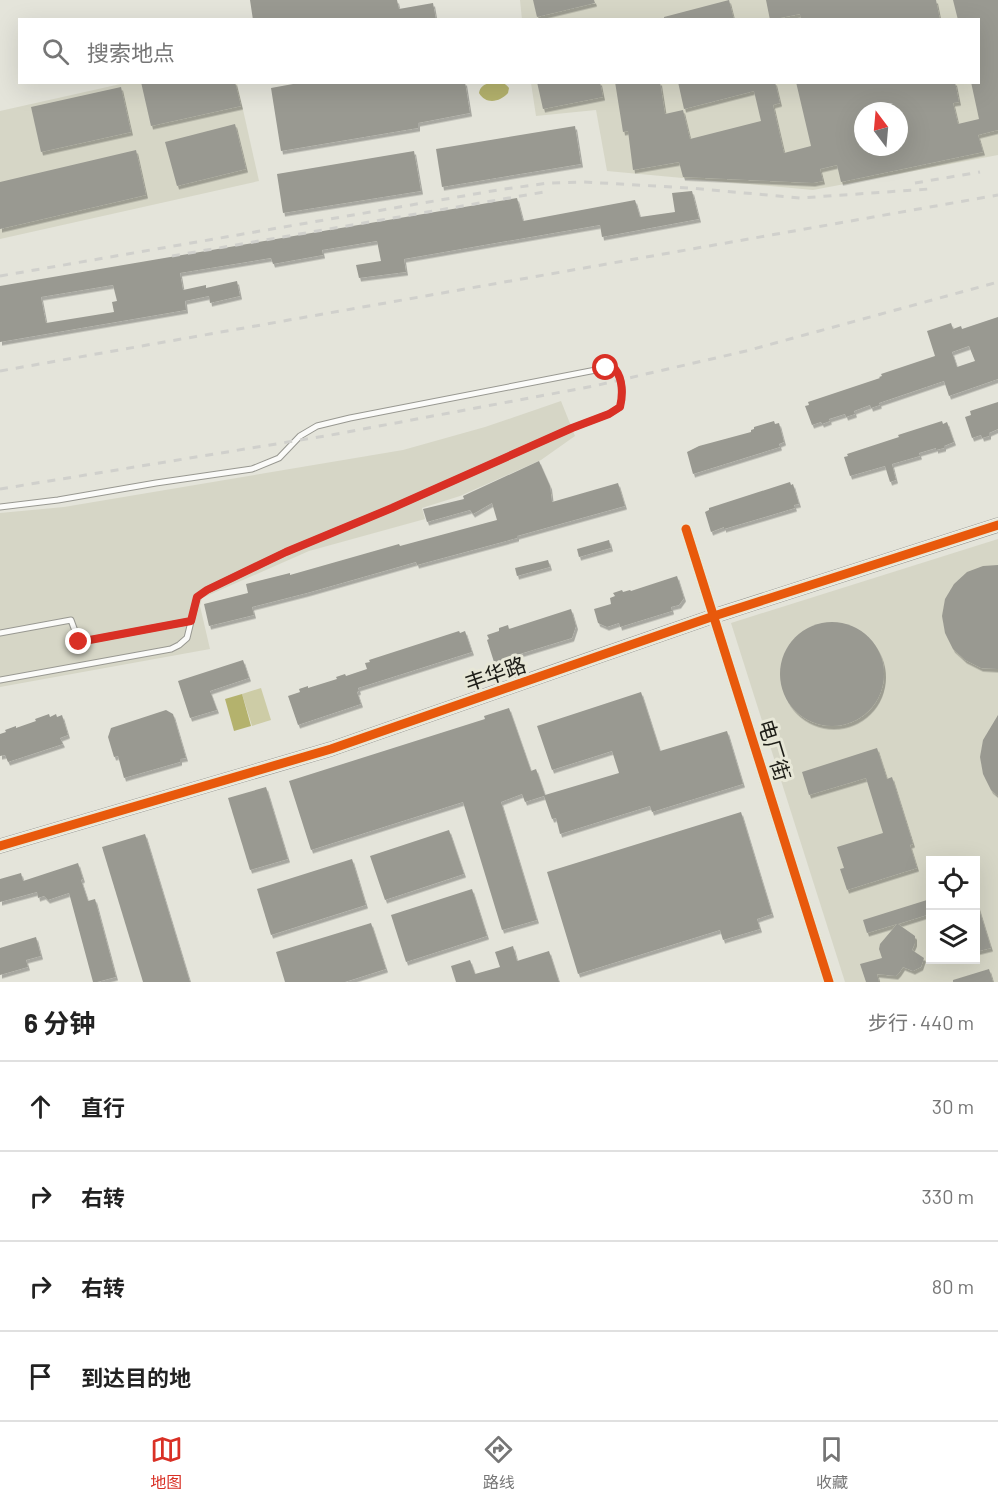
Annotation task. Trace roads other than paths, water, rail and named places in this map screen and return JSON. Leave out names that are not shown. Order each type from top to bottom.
[{"type":"street","name":"丰华路","points":[[0,846],[331,749],[714,616],[998,525]]},
{"type":"street","name":"电厂街","points":[[686,529],[829,982]]},
{"type":"lane","points":[[0,507],[252,469],[279,458],[300,436],[317,426],[606,368],[615,369],[620,375],[622,398],[620,407],[609,414],[286,552],[207,590],[197,597],[188,638],[171,649],[0,680]]},
{"type":"lane","points":[[0,633],[71,620],[79,642],[191,621]]},
{"type":"railway","points":[[915,183],[980,172]]},
{"type":"railway","points":[[0,276],[548,183],[584,182],[690,188],[800,198],[929,189]]},
{"type":"railway","points":[[172,256],[544,192]]},
{"type":"railway","points":[[0,371],[998,195]]},
{"type":"railway","points":[[0,489],[331,435],[594,386],[746,351],[998,282]]}]
